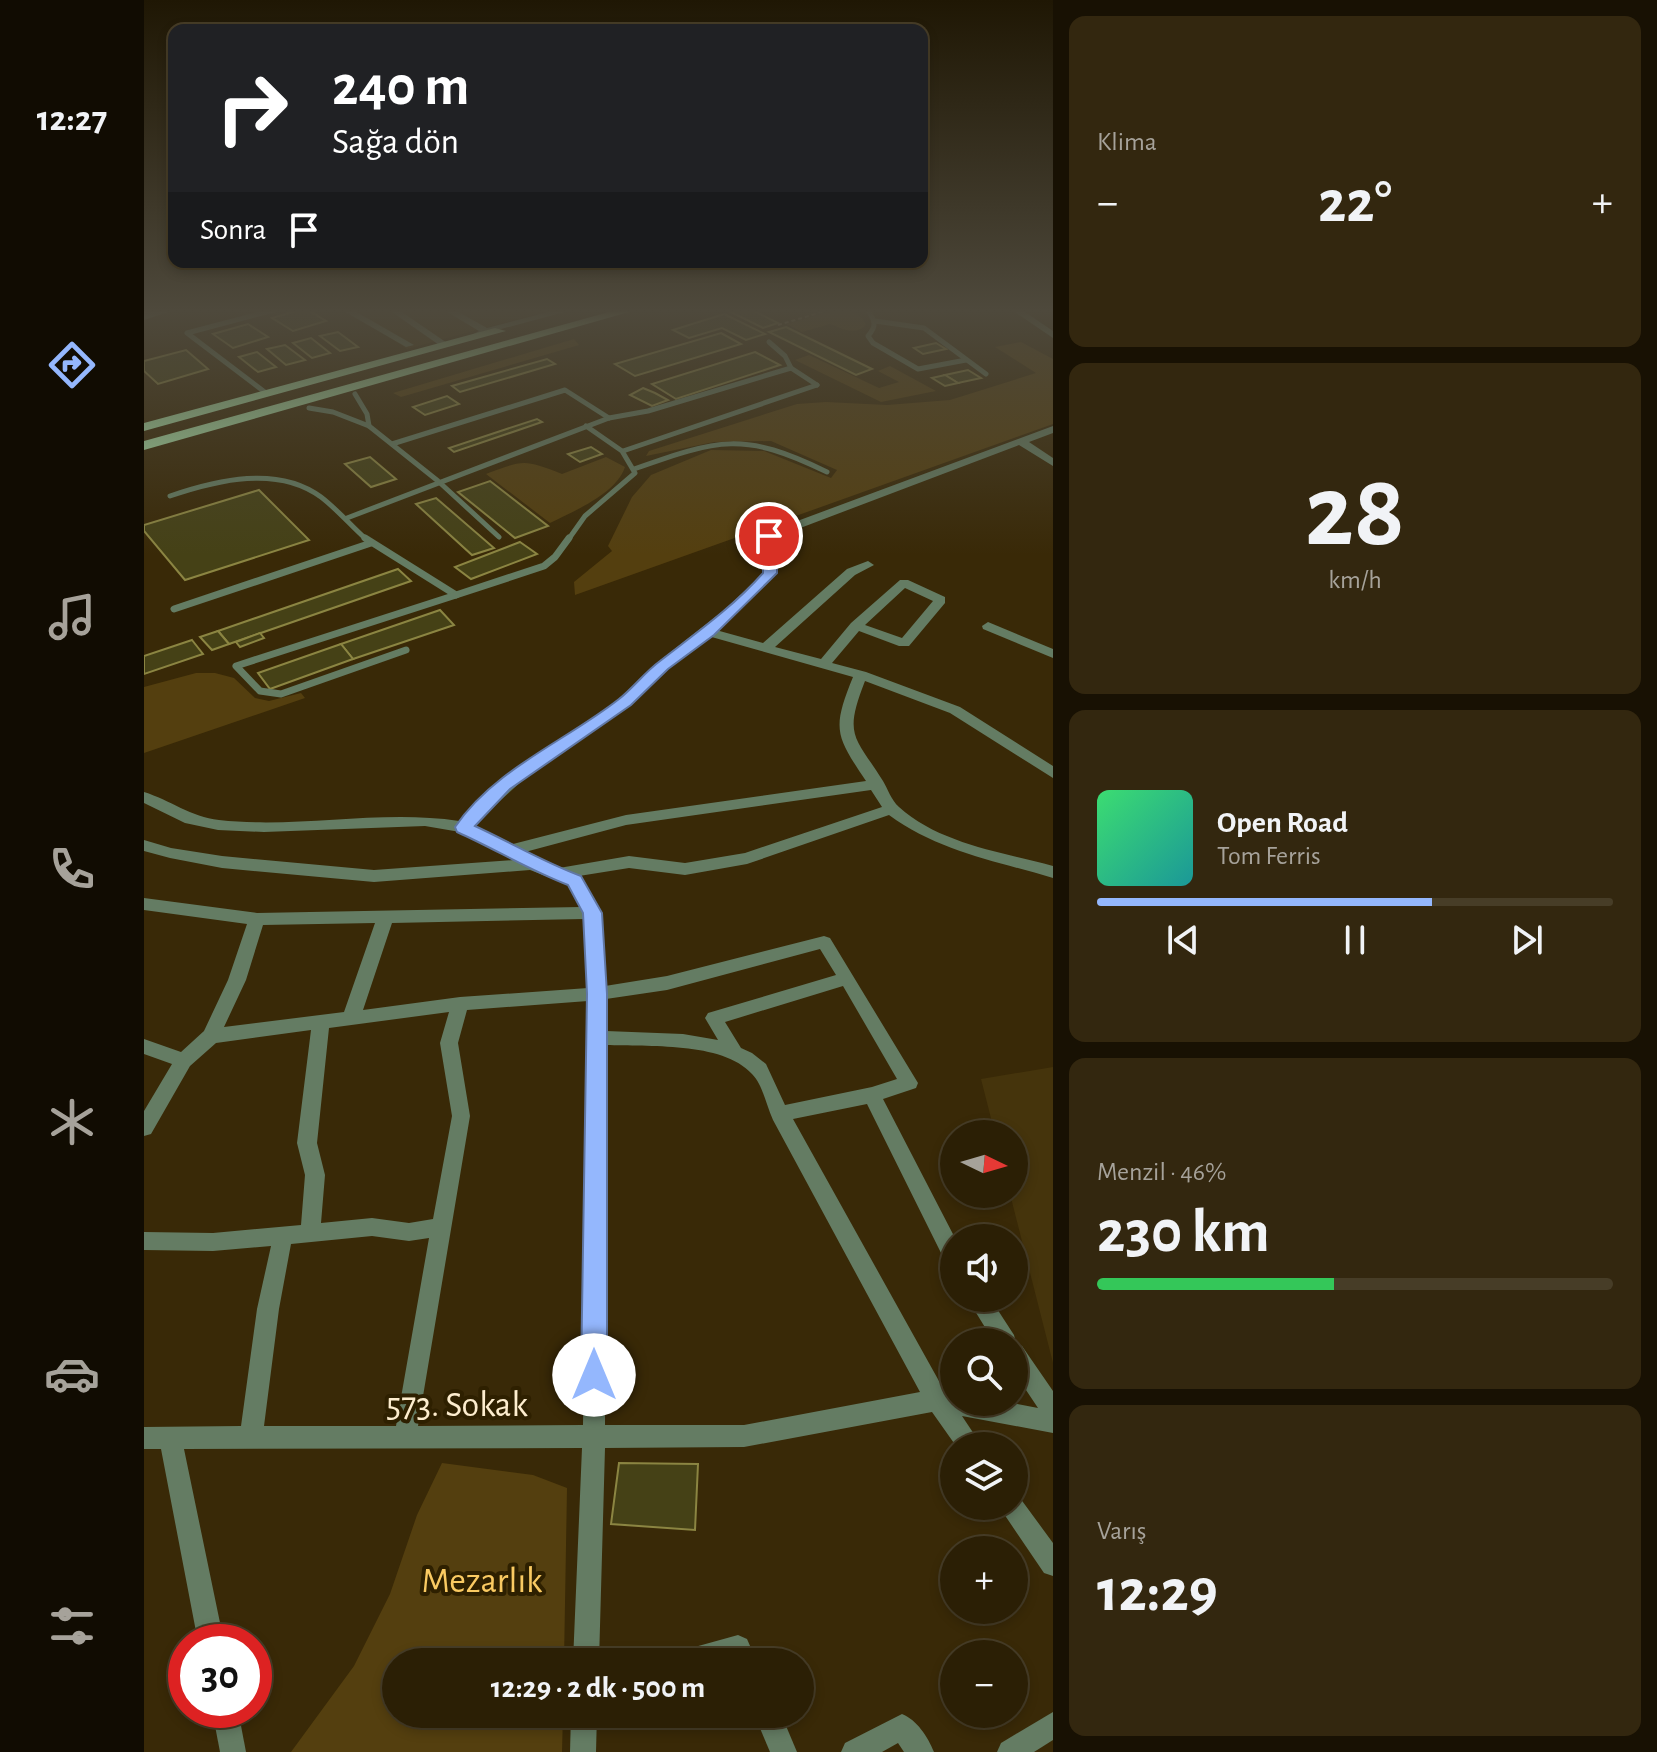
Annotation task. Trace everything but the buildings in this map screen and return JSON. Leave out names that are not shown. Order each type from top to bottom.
[{"type":"highway","points":[[144,427],[271,392]]},
{"type":"highway","points":[[144,436],[297,392]]},
{"type":"highway","points":[[144,446],[338,392]]},
{"type":"highway","points":[[144,455],[362,392]]},
{"type":"street","points":[[463,827],[504,785],[626,702],[662,666],[709,632],[770,573],[770,561],[764,545],[769,536],[1053,429]]},
{"type":"street","points":[[1020,441],[1053,463]]},
{"type":"street","points":[[766,648],[851,572],[868,565]]},
{"type":"street","points":[[823,665],[856,626],[904,583],[941,600],[904,643],[856,626]]},
{"type":"street","points":[[988,626],[1053,654]]},
{"type":"street","points":[[709,632],[861,675],[955,710],[1053,773]]},
{"type":"street","points":[[861,675],[843,719],[847,743],[891,809],[926,833],[959,846],[1053,872]]},
{"type":"street","points":[[512,850],[626,820],[877,784]]},
{"type":"street","points":[[144,797],[190,819],[218,825],[264,827],[425,821],[463,827],[512,850],[531,864],[575,881],[592,913],[597,1038],[594,1436],[586,1648]]},
{"type":"street","points":[[558,874],[629,862],[685,869],[747,858],[891,809]]},
{"type":"street","points":[[144,845],[222,862],[374,876],[531,864]]},
{"type":"street","points":[[144,904],[257,919],[592,913]]},
{"type":"street","points":[[351,1018],[386,915]]},
{"type":"street","points":[[144,1128],[184,1061],[211,1036],[237,980],[257,919]]},
{"type":"street","points":[[211,1036],[460,1004],[597,994],[667,983],[824,942],[909,1083],[872,1095],[780,1114]]},
{"type":"street","points":[[734,1052],[714,1018],[847,978]]},
{"type":"street","points":[[405,1437],[461,1116],[449,1043],[460,1004]]},
{"type":"street","points":[[310,1233],[315,1175],[307,1143],[321,1022]]},
{"type":"street","points":[[597,1038],[693,1043],[734,1052],[758,1068],[780,1114],[937,1400],[960,1432]]},
{"type":"street","points":[[144,1046],[184,1061]]},
{"type":"street","points":[[872,1095],[940,1230]]},
{"type":"street","points":[[144,1241],[213,1242],[372,1227],[409,1232],[442,1227]]},
{"type":"street","points":[[251,1437],[268,1309],[283,1235]]},
{"type":"street","points":[[1028,1374],[1053,1411]]},
{"type":"street","name":"573. Sokak","points":[[144,1438],[744,1436],[937,1400],[1053,1422]]},
{"type":"street","points":[[170,1437],[207,1624]]},
{"type":"street","points":[[1022,1520],[1053,1564]]},
{"type":"street","points":[[1010,1752],[1053,1725]]},
{"type":"street","points":[[854,1752],[902,1727],[921,1752]]},
{"type":"street","points":[[228,1728],[233,1752]]},
{"type":"street","points":[[583,1752],[584,1728]]},
{"type":"street","points":[[773,1728],[784,1752]]},
{"type":"lane","points":[[392,444],[559,392]]},
{"type":"lane","points":[[568,392],[609,418]]},
{"type":"lane","points":[[347,518],[609,418],[648,411],[712,392]]},
{"type":"lane","points":[[623,451],[797,392]]},
{"type":"lane","points":[[355,394],[367,414],[369,426]]},
{"type":"lane","points":[[309,408],[333,412],[369,426],[438,481],[499,537]]},
{"type":"lane","points":[[406,650],[281,694],[257,692],[236,666],[544,566],[555,559],[598,502],[626,484],[635,473],[632,461],[623,451],[586,426]]},
{"type":"lane","points":[[634,469],[696,448],[742,443],[782,450],[827,472]]},
{"type":"lane","points":[[170,496],[205,483],[274,481],[315,493],[347,518],[371,543],[456,595]]},
{"type":"lane","points":[[174,609],[371,543]]},
{"type":"shaded area","points":[[1053,1067],[1053,1363],[1028,1265],[1028,1224],[1018,1224],[1014,1208],[1028,1208],[1028,1120],[991,1120],[981,1079]]},
{"type":"green space","points":[[397,392],[419,392],[401,397],[393,393]]},
{"type":"green space","points":[[860,392],[932,392],[881,402]]},
{"type":"green space","points":[[976,392],[1053,392],[1053,424],[575,595],[574,582],[612,551],[608,546],[632,497],[651,475],[711,450],[764,451],[831,478],[837,470],[771,441],[714,442],[646,456],[649,451],[797,404],[887,405],[950,400]]},
{"type":"green space","points":[[606,457],[625,467],[620,477],[593,501],[550,523],[486,474],[524,463],[562,474]]},
{"type":"green space","points":[[196,673],[215,673],[234,678],[255,698],[269,701],[301,693],[305,698],[144,753],[144,687]]},
{"type":"green space","name":"Mezarlık","points":[[442,1463],[533,1475],[567,1488],[564,1648],[382,1648],[382,1728],[563,1728],[562,1752],[291,1752],[354,1666],[390,1594],[417,1515]]},
{"type":"route","points":[[594,1375],[597,994],[592,913],[575,881],[531,864],[512,850],[463,827],[504,785],[626,702],[662,666],[709,632],[757,589],[770,573],[770,561],[764,545],[769,536]]}]
